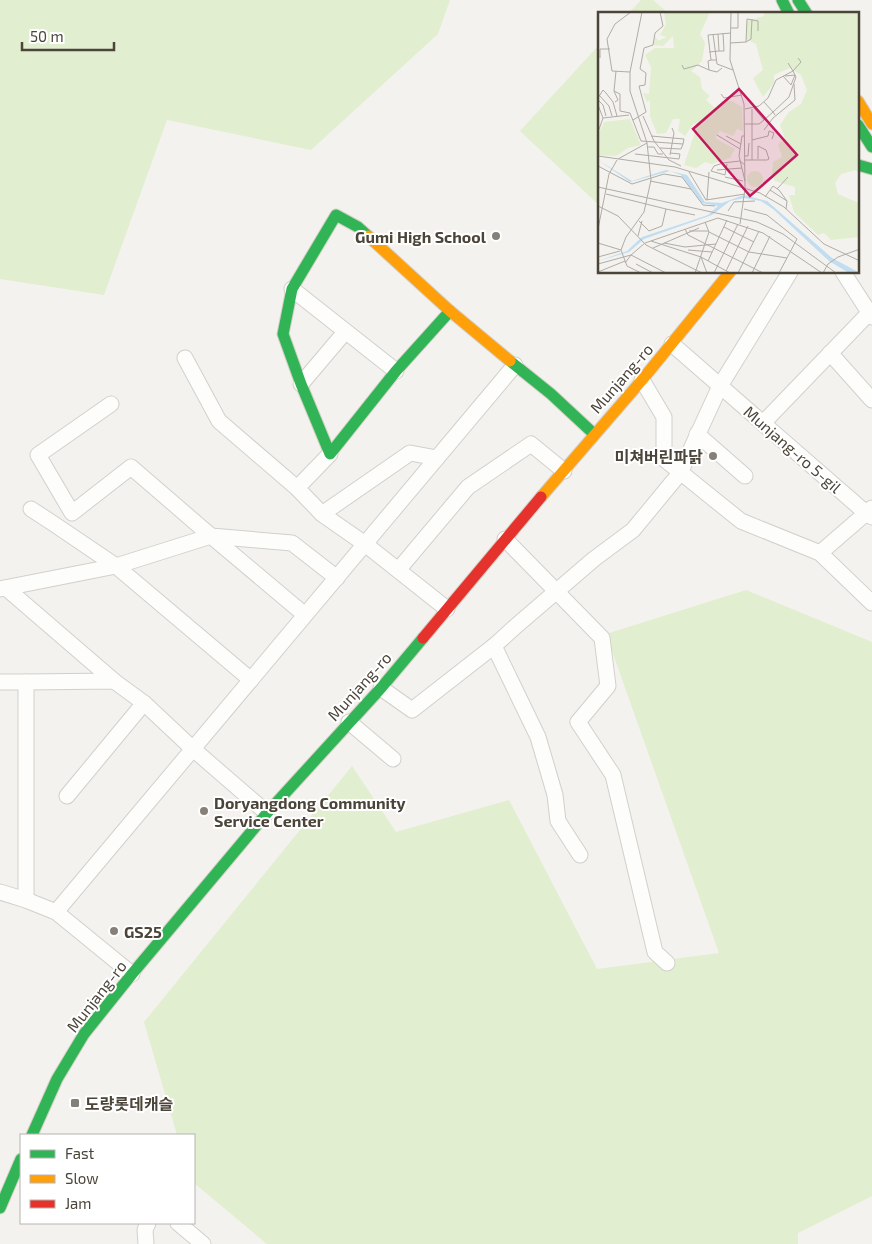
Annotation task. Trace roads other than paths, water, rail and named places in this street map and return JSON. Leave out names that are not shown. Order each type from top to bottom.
[{"type":"street","points":[[782,0],[789,12]]},
{"type":"street","points":[[798,0],[806,12]]},
{"type":"street","points":[[864,116],[872,124]]},
{"type":"street","points":[[864,116],[872,147]]},
{"type":"street","points":[[330,454],[283,334],[292,288],[336,216],[358,227],[450,311],[551,394],[594,434]]},
{"type":"street","name":"Munjang-ro","points":[[32,1134],[57,1080],[84,1034],[132,974],[267,813],[381,688],[505,539],[642,380],[728,274]]},
{"type":"street","points":[[381,688],[412,710],[494,646],[556,590],[633,530],[680,473],[720,386],[789,274]]},
{"type":"street","points":[[763,423],[871,313],[844,274]]},
{"type":"street","points":[[292,288],[396,371]]},
{"type":"street","points":[[297,488],[330,454],[396,371],[450,311]]},
{"type":"street","points":[[301,384],[345,332]]},
{"type":"street","name":"Munjang-ro 5-gil","points":[[672,344],[870,512]]},
{"type":"street","points":[[830,353],[872,400]]},
{"type":"street","points":[[185,358],[220,421],[297,488],[322,514],[399,569],[447,610]]},
{"type":"street","points":[[56,912],[515,365]]},
{"type":"street","points":[[642,380],[664,417],[664,459],[741,522],[820,553],[872,603]]},
{"type":"street","points":[[72,513],[38,455],[110,404]]},
{"type":"street","points":[[698,434],[745,476]]},
{"type":"street","points":[[399,569],[468,487],[531,444],[564,470]]},
{"type":"street","points":[[322,514],[410,453],[438,458]]},
{"type":"street","points":[[54,524],[72,513],[131,467],[305,615]]},
{"type":"street","points":[[31,509],[116,566],[251,680]]},
{"type":"street","points":[[820,553],[870,512]]},
{"type":"street","points":[[3,588],[116,566],[211,536],[292,543],[337,578]]},
{"type":"street","points":[[505,539],[602,638],[608,686],[578,722],[613,775],[655,952],[667,962]]},
{"type":"street","points":[[3,588],[114,682],[144,703],[193,749],[267,813]]},
{"type":"street","points":[[494,646],[538,737],[555,796],[558,821],[580,855]]},
{"type":"street","points":[[0,682],[114,682]]},
{"type":"street","points":[[26,682],[26,900]]},
{"type":"street","points":[[67,796],[144,703]]},
{"type":"street","points":[[349,722],[393,759]]},
{"type":"street","points":[[0,892],[56,912],[132,974]]},
{"type":"street","points":[[0,1208],[20,1161]]},
{"type":"street","points":[[146,1244],[145,1230],[148,1224]]},
{"type":"street","points":[[179,1224],[203,1244]]},
{"type":"place","name":"Gumi High School","points":[[496,236]]},
{"type":"place","name":"미쳐버린파닭","points":[[713,456]]},
{"type":"place","name":"Doryangdong Community Service Center","points":[[204,811]]},
{"type":"place","name":"GS25","points":[[114,931]]},
{"type":"place","name":"도량롯데캐슬","points":[[75,1103]]}]
